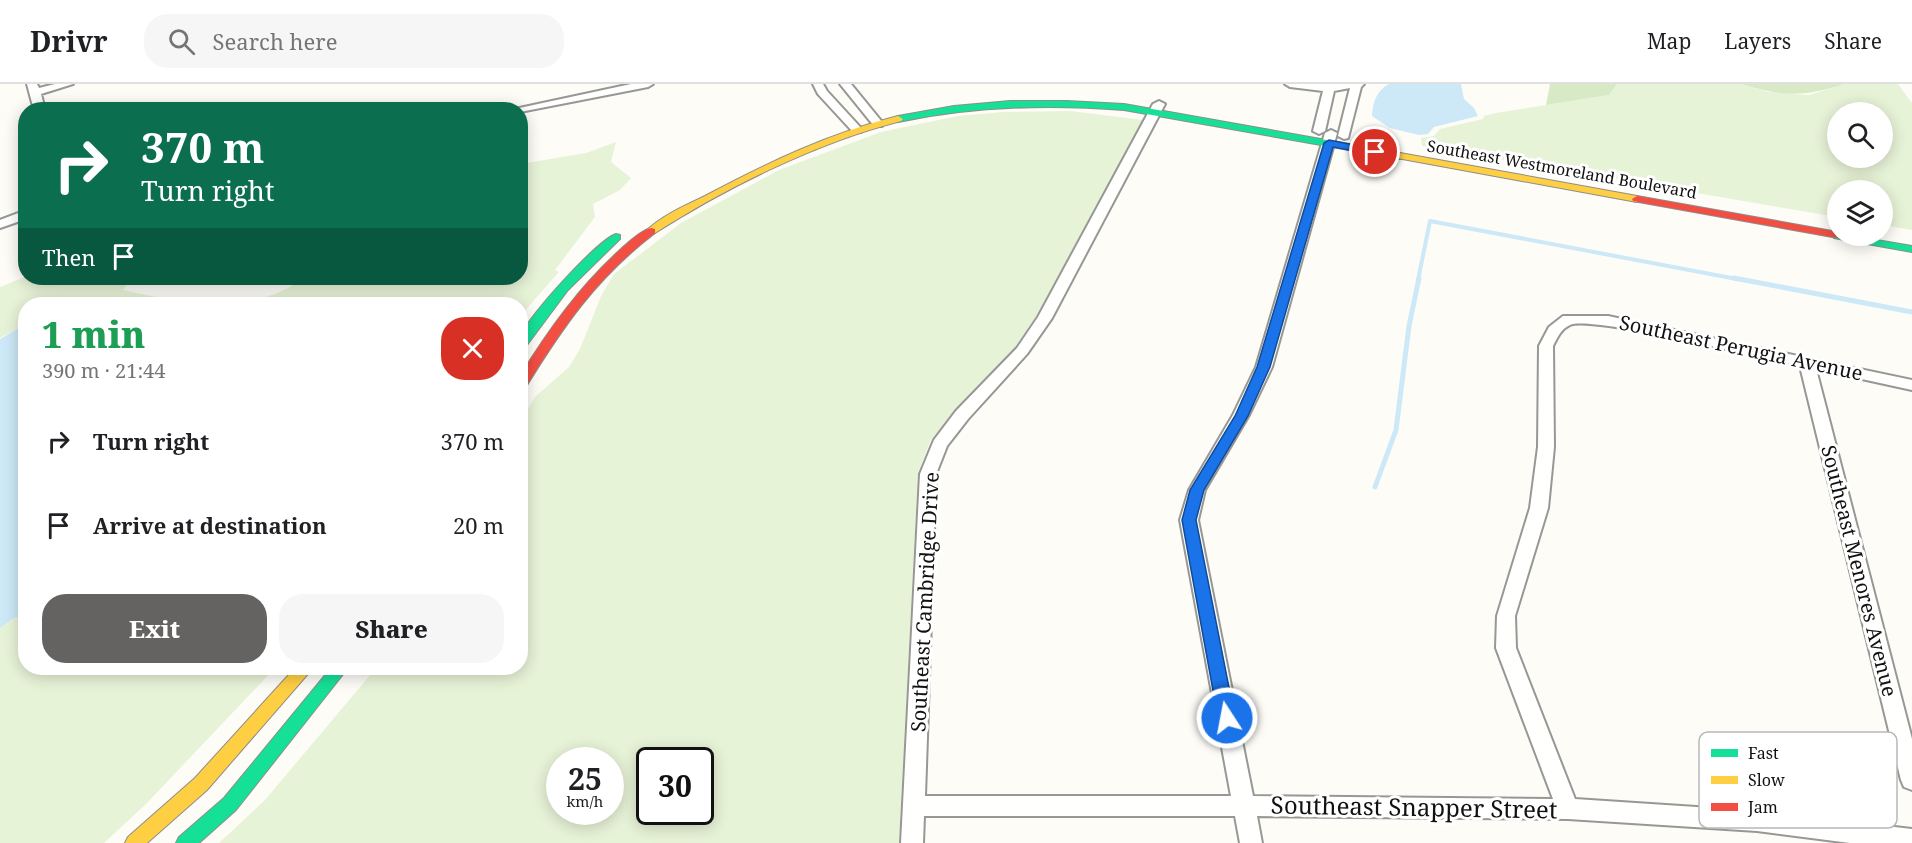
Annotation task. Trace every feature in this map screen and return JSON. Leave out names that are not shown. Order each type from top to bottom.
[{"type":"street","points":[[34,88],[68,84]]},
{"type":"street","points":[[528,108],[648,84]]},
{"type":"street","points":[[818,84],[822,92],[853,126]]},
{"type":"street","points":[[844,84],[874,120]]},
{"type":"street","points":[[1290,84],[1329,88],[1357,85]]},
{"type":"street","points":[[1251,843],[1189,520],[1197,490],[1241,416],[1264,367],[1331,136],[1357,85]]},
{"type":"street","points":[[1329,88],[1331,136]]},
{"type":"street","name":"Southeast Westmoreland Boulevard","points":[[703,185],[754,161],[924,104],[983,95],[1087,95],[1827,220]]},
{"type":"street","name":"Southeast Cambridge Drive","points":[[912,843],[928,474],[940,444],[947,434],[1022,351],[1045,318],[1157,108]]},
{"type":"street","name":"Southeast Westmoreland Boulevard","points":[[528,374],[583,292],[604,269],[639,239],[670,217],[699,201],[853,126]]},
{"type":"street","name":"Southeast Westmoreland Boulevard","points":[[1331,136],[1827,233]]},
{"type":"street","points":[[0,224],[18,217]]},
{"type":"street","points":[[528,335],[559,290],[585,262],[629,227]]},
{"type":"street","points":[[1893,232],[1912,235]]},
{"type":"street","name":"Southeast Westmoreland Boulevard","points":[[1893,245],[1912,249]]},
{"type":"street","name":"Southeast Perugia Avenue","points":[[1568,809],[1506,648],[1506,616],[1539,508],[1546,447],[1546,346],[1554,330],[1568,320],[1608,320],[1912,385]]},
{"type":"street","name":"Southeast Menores Avenue","points":[[1807,363],[1912,780]]},
{"type":"street","points":[[134,843],[201,784],[299,675]]},
{"type":"street","points":[[185,843],[230,804],[335,675]]},
{"type":"street","name":"Southeast Snapper Street","points":[[914,806],[1568,809],[1699,817]]},
{"type":"street","name":"Southeast Snapper Street","points":[[1815,828],[1912,840]]},
{"type":"green space","points":[[1550,84],[1617,84],[1609,95],[1546,105]]},
{"type":"green space","points":[[1617,84],[1742,84],[1768,92],[1809,95],[1845,84],[1898,84],[1912,103],[1912,230],[1893,227],[1893,180],[1827,180],[1827,215],[1422,146],[1421,138],[1434,136],[1440,129],[1483,119],[1484,116],[1609,95]]},
{"type":"green space","points":[[1742,84],[1845,84],[1793,94]]},
{"type":"green space","points":[[1070,111],[1143,120],[1036,316],[1014,349],[953,412],[931,440],[918,472],[899,843],[219,843],[265,800],[370,675],[528,675],[528,409],[535,397],[569,367],[580,349],[601,296],[614,274],[681,223],[779,170],[881,132],[958,116],[1003,112]]},
{"type":"green space","points":[[616,142],[611,162],[631,178],[620,190],[593,204],[595,217],[555,270],[559,272],[528,307],[528,297],[264,297],[293,285],[528,285],[528,163],[586,153]]},
{"type":"green space","points":[[18,280],[18,285],[126,285],[123,290],[156,297],[18,297],[18,328],[0,338],[0,287]]},
{"type":"green space","points":[[18,617],[18,675],[268,675],[146,804],[104,843],[0,843],[0,628]]},
{"type":"water","points":[[1389,84],[1461,84],[1464,99],[1474,108],[1478,116],[1434,127],[1428,134],[1419,135],[1390,128],[1372,116],[1376,97]]},
{"type":"water","points":[[18,328],[18,617],[0,628],[0,339]]},
{"type":"waterway","points":[[1418,280],[1430,221],[1742,280]]},
{"type":"waterway","points":[[1375,487],[1396,430],[1409,326],[1419,278]]},
{"type":"waterway","points":[[1734,278],[1912,312]]},
{"type":"traffic: fast","points":[[898,119],[982,105],[1067,103],[1124,107],[1400,156]]},
{"type":"traffic: fast","points":[[528,335],[564,288],[616,237]]},
{"type":"traffic: fast","points":[[1893,246],[1912,249]]},
{"type":"traffic: fast","points":[[185,843],[230,804],[334,675]]},
{"type":"traffic: slow","points":[[651,231],[714,195],[805,151],[860,129],[898,119]]},
{"type":"traffic: slow","points":[[1400,156],[1637,199]]},
{"type":"traffic: slow","points":[[134,843],[201,784],[299,675]]},
{"type":"traffic: jam","points":[[1637,199],[1827,233]]},
{"type":"traffic: jam","points":[[528,374],[562,321],[593,282],[610,264],[651,231]]},
{"type":"route","points":[[1227,718],[1189,520],[1197,490],[1241,416],[1264,367],[1329,143],[1375,152]]}]
